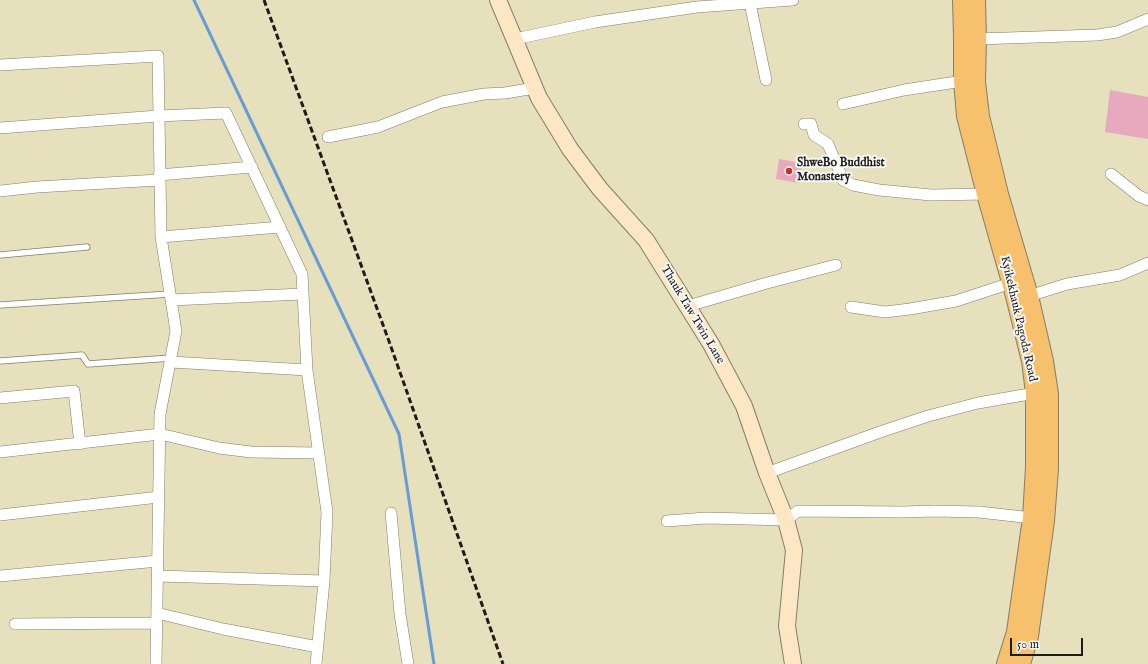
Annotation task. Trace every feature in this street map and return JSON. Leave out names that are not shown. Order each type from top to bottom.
[{"type":"main road","name":"Kyikekhauk Pagoda Road","points":[[962,0],[963,81],[966,116],[1031,360],[1035,393],[1035,467],[1032,518],[1016,632],[1006,664]]},
{"type":"main road","name":"Kyikekhauk Pagoda Road","points":[[976,0],[976,82],[980,116],[999,194],[1029,296],[1044,361],[1049,394],[1049,469],[1045,521],[1029,636],[1021,664]]},
{"type":"street","name":"Thauk Taw Twin Lane","points":[[498,0],[539,98],[570,149],[600,189],[646,240],[711,344],[744,406],[767,474],[786,520],[794,550],[787,626],[793,664]]},
{"type":"street","points":[[515,39],[595,22],[697,7],[793,0]]},
{"type":"street","points":[[750,3],[766,80]]},
{"type":"street","points":[[977,39],[1097,35],[1117,32],[1148,19]]},
{"type":"street","points":[[0,65],[158,56],[160,237],[176,331],[160,414],[156,664]]},
{"type":"street","points":[[843,104],[904,90],[963,81]]},
{"type":"street","points":[[328,137],[378,127],[442,102],[484,94],[506,93],[535,88]]},
{"type":"street","points":[[0,128],[158,116],[226,113],[302,274],[307,370],[327,512],[324,581],[316,664]]},
{"type":"street","points":[[804,124],[811,124],[814,135],[828,144],[843,180],[853,185],[879,190],[931,195],[986,194]]},
{"type":"street","points":[[0,191],[159,178],[252,168]]},
{"type":"street","points":[[1111,174],[1139,196],[1148,200]]},
{"type":"street","points":[[160,237],[280,227]]},
{"type":"street","points":[[1029,296],[1067,284],[1120,275],[1148,263]]},
{"type":"street","points":[[688,306],[836,265]]},
{"type":"street","points":[[851,307],[885,312],[910,309],[956,301],[1011,283]]},
{"type":"street","points":[[170,297],[302,294]]},
{"type":"street","points":[[171,360],[307,370]]},
{"type":"street","points":[[0,398],[74,391],[80,444]]},
{"type":"street","points":[[767,474],[880,432],[928,416],[978,403],[1035,393]]},
{"type":"street","points":[[0,452],[160,434],[219,448],[251,452],[318,453]]},
{"type":"street","points":[[0,515],[159,497]]},
{"type":"street","points":[[666,521],[706,518],[786,520],[798,511],[979,512],[1032,518]]},
{"type":"street","points":[[391,513],[400,614],[408,664]]},
{"type":"street","points":[[0,576],[158,561]]},
{"type":"street","points":[[158,576],[324,581]]},
{"type":"street","points":[[15,624],[157,618],[318,647]]},
{"type":"lane","points":[[0,255],[87,247]]},
{"type":"lane","points":[[0,305],[170,297]]},
{"type":"lane","points":[[0,361],[82,355],[88,364],[171,360]]},
{"type":"building","points":[[1110,90],[1148,97],[1148,139],[1105,132]]},
{"type":"building","name":"ShweBo Buddhist Monastery","points":[[779,159],[802,163],[799,183],[776,179]]},
{"type":"waterway","points":[[194,0],[399,434],[434,664]]},
{"type":"railway","points":[[264,0],[390,344],[503,664]]},
{"type":"place","name":"ShweBo Buddhist Monastery","points":[[789,171]]}]
